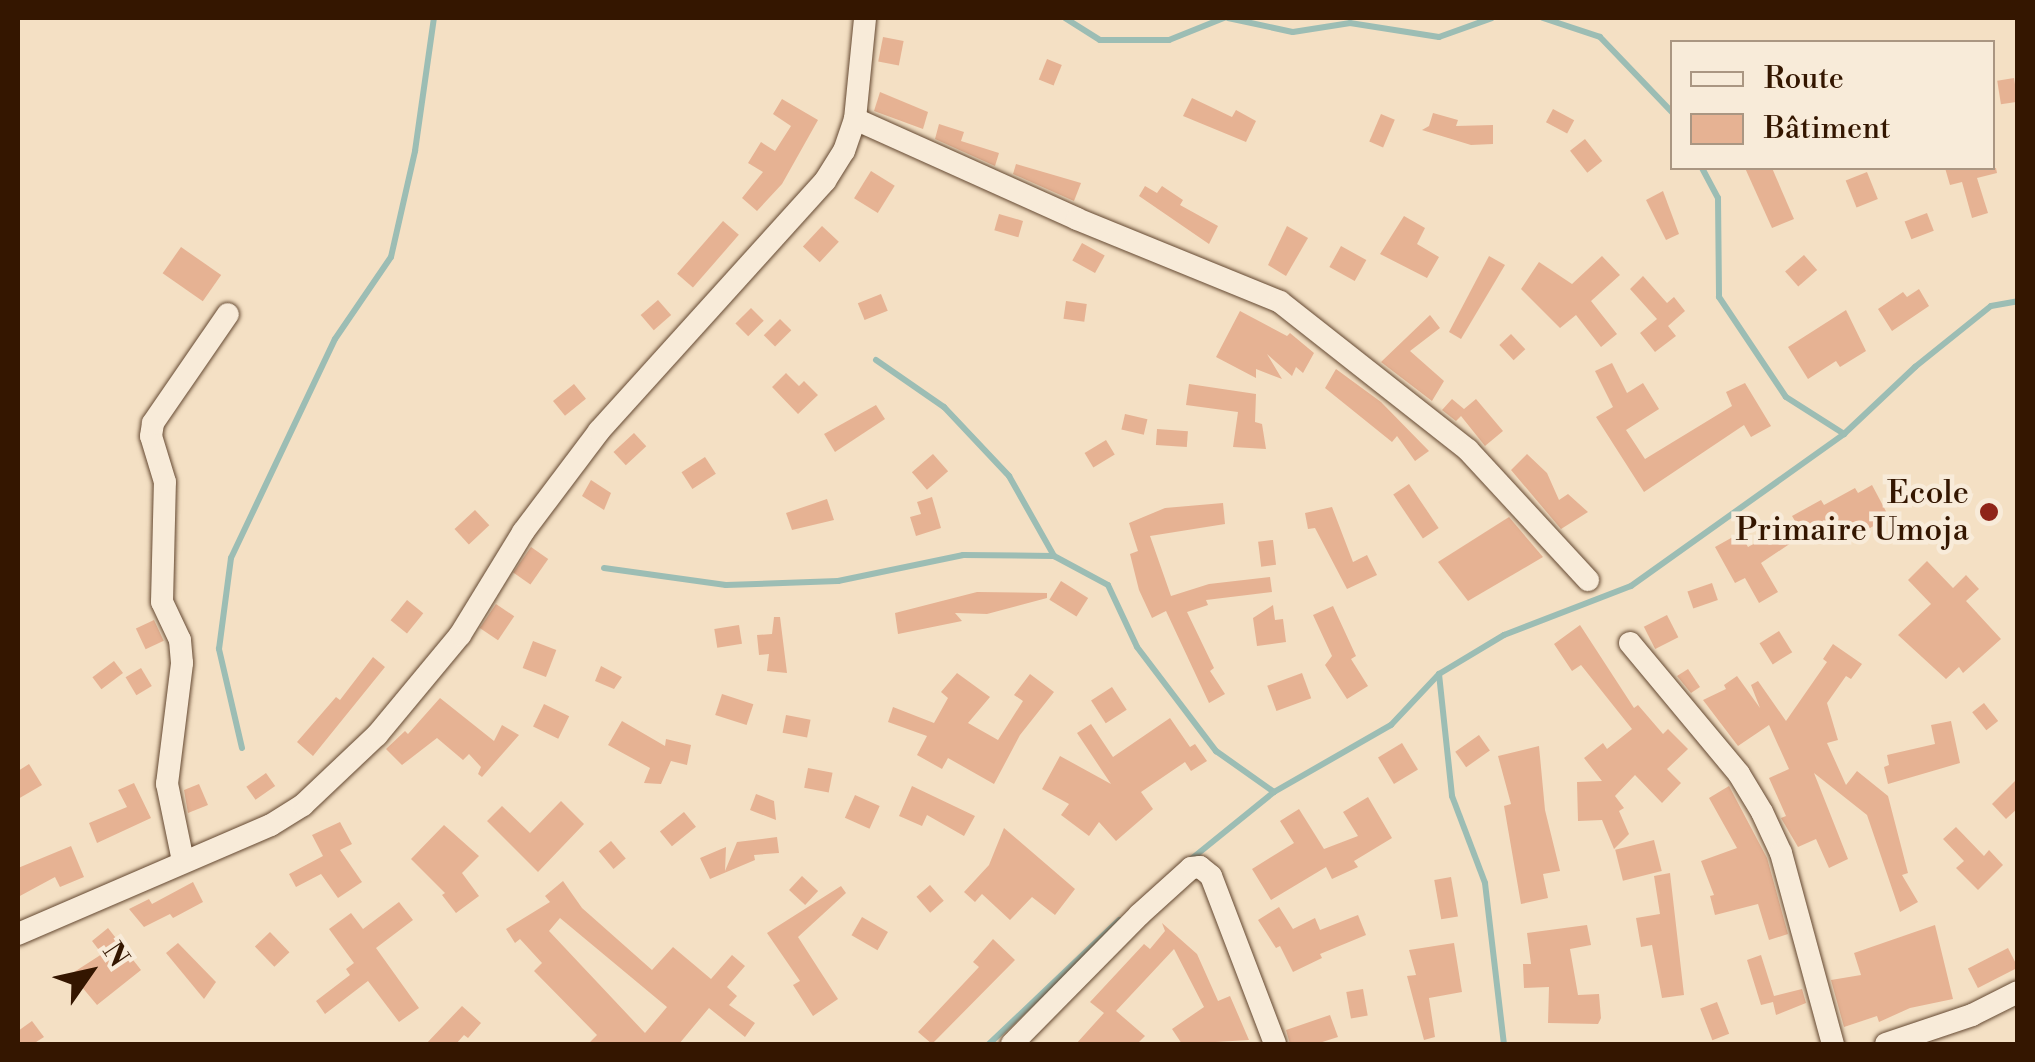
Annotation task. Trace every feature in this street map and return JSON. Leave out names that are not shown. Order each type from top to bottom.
[{"type":"street","points":[[18,934],[92,906],[182,861],[271,825],[303,805],[377,735],[460,635],[523,532],[599,431],[804,208],[844,151],[855,120],[865,18]]},
{"type":"street","points":[[855,120],[1076,219],[1280,302],[1468,450],[1588,580]]},
{"type":"street","points":[[182,861],[166,784],[182,663],[180,640],[162,602],[164,482],[151,436],[153,423],[228,314]]},
{"type":"street","points":[[1630,643],[1739,774],[1762,812],[1780,853],[1833,1044]]},
{"type":"street","points":[[1012,1044],[1139,915],[1190,868],[1200,867],[1211,876],[1275,1044]]},
{"type":"street","points":[[1886,1044],[1972,1015],[2018,992]]},
{"type":"building","points":[[883,37],[904,41],[899,66],[878,62]]},
{"type":"building","points":[[1047,59],[1062,65],[1054,85],[1039,79]]},
{"type":"building","points":[[2014,78],[2018,102],[2001,104],[1997,81]]},
{"type":"building","points":[[880,92],[928,112],[923,129],[874,111]]},
{"type":"building","points":[[1192,98],[1232,117],[1236,110],[1256,121],[1246,142],[1183,116]]},
{"type":"building","points":[[782,99],[818,120],[782,184],[757,211],[742,198],[763,172],[748,163],[761,142],[775,151],[791,126],[773,114]]},
{"type":"building","points":[[1553,109],[1574,120],[1567,134],[1546,122]]},
{"type":"building","points":[[1433,113],[1458,120],[1456,126],[1493,125],[1493,144],[1471,145],[1422,130],[1429,126]]},
{"type":"building","points":[[1381,114],[1395,120],[1383,147],[1369,142]]},
{"type":"building","points":[[939,124],[964,132],[961,141],[999,153],[995,166],[935,139]]},
{"type":"building","points":[[1585,139],[1602,161],[1587,173],[1570,151]]},
{"type":"building","points":[[1016,164],[1081,183],[1074,201],[1013,174]]},
{"type":"building","points":[[1996,168],[1997,173],[1977,178],[1988,213],[1972,218],[1962,182],[1950,185],[1946,170]]},
{"type":"building","points":[[1746,170],[1773,170],[1794,219],[1772,228]]},
{"type":"building","points":[[871,171],[895,186],[878,213],[854,198]]},
{"type":"building","points":[[1867,172],[1878,199],[1857,208],[1846,181]]},
{"type":"building","points":[[1145,186],[1157,193],[1162,186],[1183,200],[1180,205],[1218,226],[1209,244],[1139,196]]},
{"type":"building","points":[[1663,191],[1679,234],[1666,240],[1646,200]]},
{"type":"building","points":[[1927,213],[1934,231],[1911,239],[1905,222]]},
{"type":"building","points":[[999,214],[1023,221],[1018,237],[994,230]]},
{"type":"building","points":[[1404,216],[1425,228],[1417,244],[1439,257],[1427,278],[1380,254]]},
{"type":"building","points":[[723,221],[739,235],[693,288],[677,274]]},
{"type":"building","points":[[822,226],[839,242],[820,262],[803,246]]},
{"type":"building","points":[[1287,226],[1308,238],[1286,276],[1268,265]]},
{"type":"building","points":[[1082,243],[1105,256],[1095,273],[1072,260]]},
{"type":"building","points":[[1341,246],[1366,260],[1355,281],[1329,267]]},
{"type":"building","points":[[181,247],[221,275],[203,301],[163,273]]},
{"type":"building","points":[[1804,255],[1817,270],[1798,286],[1785,271]]},
{"type":"building","points":[[1489,256],[1505,265],[1461,339],[1449,332]]},
{"type":"building","points":[[1602,256],[1620,275],[1591,301],[1617,334],[1601,347],[1576,315],[1560,328],[1521,289],[1539,262],[1572,284]]},
{"type":"building","points":[[1643,276],[1667,303],[1674,297],[1685,311],[1668,326],[1676,336],[1655,352],[1640,333],[1657,319],[1630,289]]},
{"type":"building","points":[[1919,289],[1929,306],[1892,331],[1878,309],[1903,292],[1907,297]]},
{"type":"building","points":[[881,294],[888,311],[865,320],[858,303]]},
{"type":"building","points":[[658,300],[671,315],[654,330],[641,315]]},
{"type":"building","points":[[1066,301],[1087,304],[1084,322],[1063,319]]},
{"type":"building","points":[[751,308],[764,321],[748,336],[735,324]]},
{"type":"building","points":[[1846,310],[1866,351],[1840,367],[1836,361],[1808,379],[1788,347]]},
{"type":"building","points":[[1240,311],[1287,336],[1290,333],[1314,353],[1303,373],[1296,367],[1292,376],[1267,354],[1282,379],[1256,369],[1256,378],[1216,357]]},
{"type":"building","points":[[1430,315],[1440,328],[1410,351],[1444,381],[1432,401],[1381,362]]},
{"type":"building","points":[[780,319],[791,330],[775,347],[764,335]]},
{"type":"building","points":[[1511,334],[1525,349],[1514,360],[1499,345]]},
{"type":"building","points":[[1612,363],[1627,393],[1643,383],[1659,409],[1626,430],[1645,459],[1732,406],[1726,392],[1745,383],[1771,426],[1751,437],[1744,425],[1644,492],[1596,417],[1613,407],[1595,371]]},
{"type":"building","points":[[1336,369],[1381,402],[1429,451],[1415,461],[1397,436],[1392,442],[1325,388]]},
{"type":"building","points":[[786,373],[799,386],[804,381],[818,395],[798,414],[772,387]]},
{"type":"building","points":[[574,384],[586,399],[565,416],[553,401]]},
{"type":"building","points":[[1189,384],[1256,394],[1255,422],[1262,424],[1266,449],[1233,447],[1238,412],[1186,405]]},
{"type":"building","points":[[1452,399],[1464,409],[1476,399],[1503,431],[1485,446],[1461,416],[1456,421],[1442,410]]},
{"type":"building","points":[[876,405],[885,419],[835,452],[824,434]]},
{"type":"building","points":[[1125,414],[1147,419],[1144,435],[1121,430]]},
{"type":"building","points":[[1157,429],[1188,431],[1187,447],[1156,445]]},
{"type":"building","points":[[634,433],[646,446],[626,465],[614,452]]},
{"type":"building","points":[[1106,440],[1115,455],[1093,467],[1085,453]]},
{"type":"building","points":[[933,454],[948,471],[927,490],[912,472]]},
{"type":"building","points":[[1527,454],[1547,473],[1559,500],[1568,494],[1588,512],[1561,529],[1511,470]]},
{"type":"building","points":[[705,457],[716,474],[692,489],[682,472]]},
{"type":"building","points":[[591,480],[611,493],[604,510],[582,496]]},
{"type":"building","points":[[1409,484],[1439,528],[1423,539],[1393,495]]},
{"type":"building","points":[[1872,485],[1889,517],[1851,539],[1849,534],[1835,542],[1825,524],[1791,543],[1761,563],[1778,592],[1759,603],[1745,578],[1735,583],[1715,547],[1740,533],[1748,547],[1795,521],[1792,516],[1821,500],[1824,505],[1855,488],[1858,493]]},
{"type":"building","points":[[932,497],[941,528],[916,536],[910,517],[921,514],[917,502]]},
{"type":"building","points":[[827,499],[834,520],[792,530],[786,513]]},
{"type":"building","points":[[1223,503],[1225,524],[1150,536],[1171,596],[1209,584],[1270,577],[1272,592],[1206,600],[1208,605],[1187,612],[1214,668],[1210,671],[1225,694],[1209,703],[1166,611],[1152,618],[1139,590],[1130,554],[1138,551],[1129,523],[1165,508]]},
{"type":"building","points":[[1332,507],[1353,562],[1367,555],[1377,575],[1347,589],[1315,528],[1308,529],[1305,513]]},
{"type":"building","points":[[475,510],[489,525],[469,544],[455,529]]},
{"type":"building","points":[[1509,517],[1543,557],[1468,601],[1438,562]]},
{"type":"building","points":[[1273,540],[1276,565],[1261,567],[1258,542]]},
{"type":"building","points":[[531,547],[548,559],[530,584],[513,572]]},
{"type":"building","points":[[1927,561],[1953,588],[1966,575],[1979,589],[1966,601],[2001,639],[1963,673],[1959,667],[1946,679],[1898,635],[1931,604],[1908,580]]},
{"type":"building","points":[[1061,581],[1088,598],[1076,617],[1049,600]]},
{"type":"building","points":[[1712,583],[1718,600],[1693,608],[1687,591]]},
{"type":"building","points":[[977,592],[1047,593],[1047,598],[987,614],[955,613],[962,621],[898,634],[895,613]]},
{"type":"building","points":[[407,600],[423,613],[407,633],[391,620]]},
{"type":"building","points":[[496,604],[514,616],[498,640],[480,628]]},
{"type":"building","points":[[1273,605],[1275,620],[1283,619],[1286,642],[1257,646],[1253,618]]},
{"type":"building","points":[[1333,606],[1356,656],[1351,659],[1368,686],[1347,699],[1325,665],[1332,656],[1313,615]]},
{"type":"building","points":[[1667,615],[1678,637],[1655,649],[1644,627]]},
{"type":"building","points":[[774,617],[780,617],[787,673],[767,671],[769,654],[759,655],[757,635],[772,634]]},
{"type":"building","points":[[154,620],[164,641],[146,649],[136,628]]},
{"type":"building","points":[[739,625],[742,644],[717,648],[714,629]]},
{"type":"building","points":[[1580,625],[1634,708],[1638,705],[1663,734],[1668,729],[1688,749],[1667,769],[1681,783],[1662,803],[1635,775],[1615,796],[1624,808],[1619,811],[1629,834],[1614,849],[1602,820],[1578,821],[1577,782],[1602,781],[1584,758],[1603,743],[1607,749],[1632,729],[1581,665],[1572,671],[1554,644]]},
{"type":"building","points":[[1779,631],[1792,652],[1773,664],[1759,643]]},
{"type":"building","points":[[533,641],[556,650],[546,677],[523,668]]},
{"type":"building","points":[[1833,644],[1862,664],[1851,679],[1846,676],[1827,703],[1838,740],[1827,743],[1846,785],[1857,771],[1888,796],[1908,873],[1902,875],[1918,902],[1900,912],[1867,815],[1814,773],[1848,859],[1829,868],[1816,839],[1798,847],[1781,818],[1786,816],[1769,778],[1789,769],[1769,725],[1738,746],[1703,700],[1726,689],[1724,685],[1737,676],[1760,708],[1751,685],[1758,681],[1786,721],[1827,662],[1823,659]]},
{"type":"building","points":[[373,657],[385,667],[313,756],[297,742],[336,697],[340,700]]},
{"type":"building","points":[[114,661],[123,673],[101,689],[92,677]]},
{"type":"building","points":[[601,666],[622,677],[614,689],[595,681]]},
{"type":"building","points":[[141,668],[152,686],[136,695],[126,677]]},
{"type":"building","points":[[1688,669],[1700,687],[1691,693],[1677,676]]},
{"type":"building","points":[[957,673],[990,697],[968,723],[998,740],[1023,701],[1014,695],[1030,674],[1054,692],[1020,735],[994,784],[948,758],[942,769],[917,755],[927,736],[888,722],[893,707],[934,723],[948,698],[941,692]]},
{"type":"building","points":[[1302,673],[1311,698],[1276,711],[1267,686]]},
{"type":"building","points":[[1112,687],[1127,710],[1106,723],[1091,701]]},
{"type":"building","points":[[722,694],[753,704],[747,725],[715,715]]},
{"type":"building","points":[[440,698],[494,741],[502,725],[519,735],[482,777],[478,774],[481,767],[469,754],[463,760],[437,738],[402,765],[386,749],[405,731],[408,734]]},
{"type":"building","points":[[1984,703],[1998,721],[1986,730],[1972,712]]},
{"type":"building","points":[[544,704],[569,716],[558,739],[533,726]]},
{"type":"building","points":[[786,715],[811,720],[807,737],[783,733]]},
{"type":"building","points":[[1170,718],[1190,747],[1195,744],[1207,761],[1191,771],[1185,762],[1141,792],[1153,809],[1116,841],[1099,822],[1089,836],[1061,815],[1069,804],[1042,789],[1060,756],[1111,784],[1077,733],[1091,724],[1113,757]]},
{"type":"building","points":[[622,721],[665,746],[666,739],[691,745],[687,765],[671,761],[661,784],[644,783],[650,768],[608,745]]},
{"type":"building","points":[[1951,721],[1960,763],[1888,784],[1884,767],[1889,765],[1887,755],[1935,744],[1931,725]]},
{"type":"building","points":[[1479,735],[1490,751],[1466,767],[1455,752]]},
{"type":"building","points":[[1402,743],[1418,770],[1394,784],[1378,757]]},
{"type":"building","points":[[1539,746],[1545,810],[1560,871],[1543,874],[1548,898],[1521,904],[1504,806],[1511,804],[1498,756]]},
{"type":"building","points":[[29,764],[42,785],[18,799],[18,771]]},
{"type":"building","points":[[808,768],[833,773],[829,792],[804,788]]},
{"type":"building","points":[[266,773],[275,786],[256,800],[246,787]]},
{"type":"building","points":[[2018,778],[2018,808],[2006,819],[1992,804]]},
{"type":"building","points":[[134,783],[151,818],[97,843],[89,823],[127,807],[118,790]]},
{"type":"building","points":[[199,784],[208,805],[188,813],[184,790]]},
{"type":"building","points":[[912,786],[975,816],[964,836],[927,815],[922,826],[899,816]]},
{"type":"building","points":[[1729,786],[1767,858],[1788,934],[1769,940],[1758,904],[1715,915],[1710,896],[1714,895],[1701,861],[1737,848],[1709,798]]},
{"type":"building","points":[[756,794],[774,801],[776,820],[750,810]]},
{"type":"building","points":[[855,795],[880,806],[869,829],[845,818]]},
{"type":"building","points":[[1368,797],[1392,838],[1354,861],[1358,867],[1332,879],[1326,867],[1271,900],[1252,869],[1294,843],[1280,821],[1299,809],[1324,849],[1358,836],[1343,812]]},
{"type":"building","points":[[561,801],[584,824],[538,872],[487,821],[502,806],[530,833]]},
{"type":"building","points":[[684,812],[696,827],[672,846],[660,832]]},
{"type":"building","points":[[340,822],[352,844],[340,850],[362,882],[338,898],[321,874],[296,887],[289,874],[323,856],[312,835]]},
{"type":"building","points":[[444,825],[479,856],[462,873],[479,896],[456,913],[442,895],[445,893],[411,859]]},
{"type":"building","points":[[1956,827],[1984,856],[1989,850],[2003,865],[1978,890],[1956,868],[1964,861],[1943,839]]},
{"type":"building","points":[[1004,828],[1075,889],[1055,915],[1032,897],[1010,920],[982,894],[975,902],[964,892],[989,865]]},
{"type":"building","points":[[777,837],[779,853],[754,855],[755,860],[710,879],[700,858],[726,847],[725,871],[737,842]]},
{"type":"building","points":[[1654,840],[1662,871],[1623,881],[1615,850]]},
{"type":"building","points":[[611,841],[626,859],[614,869],[599,851]]},
{"type":"building","points":[[71,846],[84,877],[60,887],[55,877],[18,897],[18,868]]},
{"type":"building","points":[[1670,873],[1684,995],[1662,998],[1652,945],[1641,947],[1636,918],[1660,914],[1654,876]]},
{"type":"building","points":[[802,876],[818,891],[805,905],[789,890]]},
{"type":"building","points":[[1451,877],[1458,916],[1441,919],[1434,880]]},
{"type":"building","points":[[563,881],[582,908],[652,970],[673,947],[711,979],[732,955],[745,966],[727,987],[737,996],[729,1005],[755,1023],[745,1037],[709,1008],[679,1044],[588,1044],[597,1035],[534,971],[542,963],[520,939],[515,943],[506,929],[550,902],[545,896]],"holes":[[[560,918],[667,1007],[645,1033],[549,931]]]},
{"type":"building","points":[[193,882],[203,902],[173,918],[170,914],[144,927],[129,909],[149,899],[152,904]]},
{"type":"building","points":[[930,885],[944,901],[930,913],[916,897]]},
{"type":"building","points":[[841,886],[846,893],[798,937],[838,999],[813,1016],[793,985],[800,981],[767,933]]},
{"type":"building","points":[[399,902],[413,920],[376,948],[419,1008],[399,1022],[368,981],[325,1014],[316,1001],[350,975],[346,969],[354,963],[329,929],[351,913],[363,929]]},
{"type":"building","points":[[1279,907],[1293,929],[1315,918],[1320,930],[1358,915],[1366,935],[1320,954],[1322,958],[1293,972],[1280,946],[1276,948],[1258,920]]},
{"type":"building","points":[[862,917],[888,932],[877,950],[852,935]]},
{"type":"building","points":[[1162,923],[1197,954],[1218,1001],[1230,996],[1249,1040],[1182,1044],[1172,1029],[1204,1007],[1174,949],[1116,1011],[1145,1036],[1137,1044],[1076,1044],[1104,1013],[1090,1002],[1144,944],[1150,949],[1165,931]]},
{"type":"building","points":[[1587,925],[1591,945],[1570,949],[1578,995],[1599,994],[1601,1018],[1598,1024],[1548,1023],[1549,987],[1524,988],[1523,964],[1531,964],[1527,933]]},
{"type":"building","points":[[1935,925],[1953,999],[1910,1008],[1879,1022],[1877,1016],[1844,1027],[1831,980],[1861,975],[1854,953]]},
{"type":"building","points":[[108,928],[141,970],[97,1005],[71,974],[102,954],[92,941]]},
{"type":"building","points":[[270,932],[289,952],[274,967],[255,947]]},
{"type":"building","points":[[993,939],[1015,960],[932,1044],[918,1032],[979,967],[973,962]]},
{"type":"building","points":[[178,943],[216,982],[204,999],[166,953]]},
{"type":"building","points":[[1454,943],[1462,992],[1429,998],[1435,1037],[1424,1040],[1407,976],[1416,975],[1409,950]]},
{"type":"building","points":[[2008,948],[2018,968],[1978,988],[1968,968]]},
{"type":"building","points":[[1761,955],[1774,996],[1802,989],[1806,1003],[1776,1015],[1773,1002],[1761,1005],[1747,960]]},
{"type":"building","points":[[1363,989],[1368,1016],[1351,1019],[1346,992]]},
{"type":"building","points":[[1717,1002],[1729,1034],[1712,1040],[1700,1008]]},
{"type":"building","points":[[462,1006],[481,1023],[468,1038],[464,1035],[456,1044],[426,1044]]},
{"type":"building","points":[[1330,1015],[1338,1037],[1316,1044],[1290,1044],[1286,1030]]},
{"type":"building","points":[[32,1021],[44,1037],[33,1044],[18,1044],[18,1031]]},
{"type":"waterway","points":[[242,748],[219,649],[231,558],[335,339],[391,257],[415,151],[434,18]]},
{"type":"waterway","points":[[1065,18],[1100,40],[1169,40],[1224,18]]},
{"type":"waterway","points":[[1228,18],[1293,32],[1350,23],[1439,37],[1492,18]]},
{"type":"waterway","points":[[1543,18],[1600,37],[1670,110]]},
{"type":"waterway","points":[[1703,170],[1718,198],[1719,297],[1786,397],[1844,434]]},
{"type":"waterway","points":[[1190,860],[1274,792],[1391,725],[1439,674],[1504,635],[1631,586],[1844,434],[1915,367],[1991,306],[2018,301]]},
{"type":"waterway","points":[[876,360],[944,407],[1009,476],[1054,556]]},
{"type":"waterway","points":[[604,568],[726,585],[838,581],[963,555],[1054,556],[1108,585],[1137,647],[1216,751],[1274,792]]},
{"type":"waterway","points":[[1439,674],[1452,796],[1485,883],[1504,1044]]},
{"type":"waterway","points":[[989,1044],[1119,920]]},
{"type":"place","name":"Ecole Primaire Umoja","points":[[1989,512]]}]
